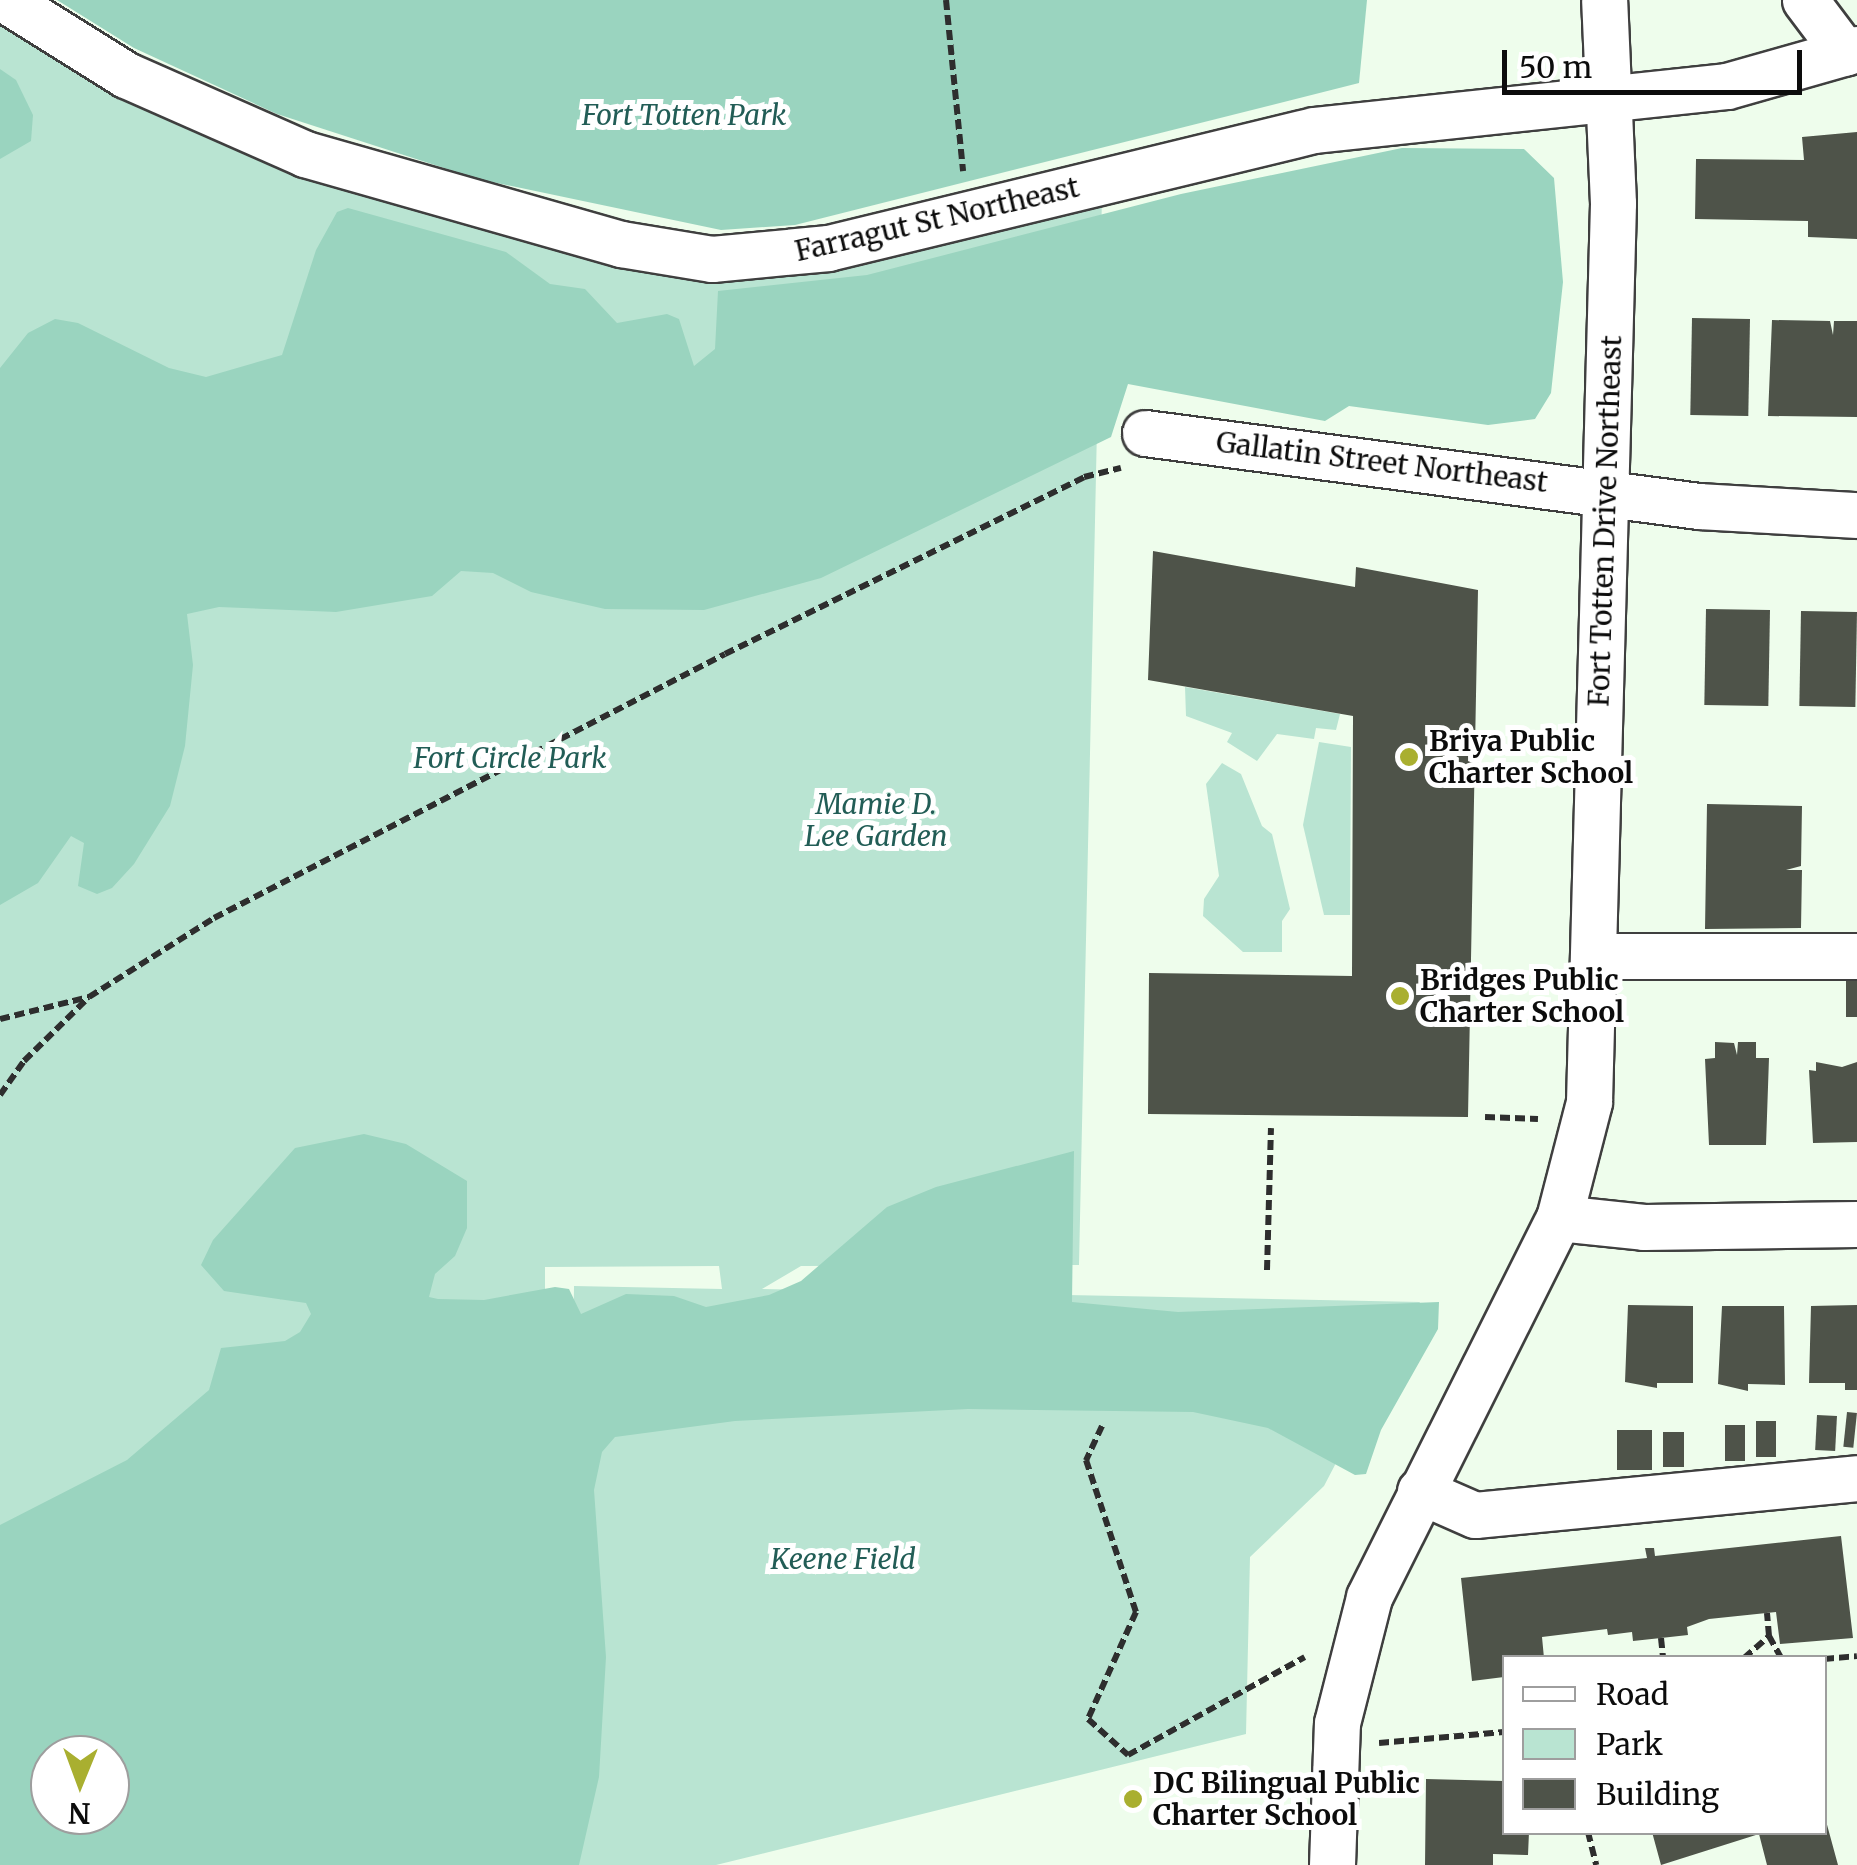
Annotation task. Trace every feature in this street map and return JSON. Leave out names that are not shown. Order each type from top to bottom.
[{"type":"street","name":"Farragut St Northeast","points":[[6,0],[84,52],[237,128],[347,168],[643,250],[712,258],[782,256],[1351,123],[1727,86],[1851,51]]},
{"type":"street","name":"Fort Totten Drive Northeast","points":[[1332,1865],[1337,1724],[1349,1657],[1368,1597],[1559,1218],[1589,1102],[1596,956],[1612,100],[1604,0]]},
{"type":"street","points":[[1805,0],[1851,51]]},
{"type":"street","name":"Gallatin Street Northeast","points":[[1145,434],[1606,490],[1699,506],[1857,515]]},
{"type":"street","points":[[1596,956],[1857,956]]},
{"type":"street","points":[[1559,1218],[1644,1227],[1857,1224]]},
{"type":"street","points":[[1420,1490],[1475,1515],[1857,1478]]},
{"type":"path","points":[[946,0],[970,212]]},
{"type":"path","points":[[0,1095],[24,1060],[89,996],[232,909],[1084,477]]},
{"type":"path","points":[[0,1019],[89,996]]},
{"type":"path","points":[[1485,1117],[1538,1120]]},
{"type":"path","points":[[1268,1270],[1271,1128]]},
{"type":"path","points":[[1102,1426],[1086,1460],[1136,1612],[1088,1719],[1128,1755],[1305,1657]]},
{"type":"path","points":[[1768,1613],[1769,1636],[1779,1655]]},
{"type":"path","points":[[1747,1655],[1769,1636]]},
{"type":"path","points":[[1661,1638],[1663,1655]]},
{"type":"path","points":[[1827,1659],[1857,1656]]},
{"type":"path","points":[[1379,1744],[1502,1732]]},
{"type":"path","points":[[1589,1835],[1596,1865]]},
{"type":"green space","name":"Fort Totten Park","points":[[57,0],[1367,0],[1359,83],[795,225],[721,230],[478,179],[277,114],[134,48]]},
{"type":"green space","name":"Fort Circle Park","points":[[0,23],[129,95],[523,240],[685,273],[800,275],[963,227],[1102,196],[1079,1265],[801,1266],[762,1289],[1420,1302],[1324,1486],[1250,1557],[1246,1734],[716,1865],[567,1865],[574,1286],[722,1289],[719,1266],[545,1267],[545,1580],[122,1730],[0,1705]]},
{"type":"green space","points":[[0,69],[16,80],[33,115],[31,141],[0,159]]},
{"type":"green space","points":[[1402,148],[1524,149],[1554,178],[1563,282],[1551,393],[1535,419],[1488,425],[1349,406],[1325,421],[1128,384],[1111,437],[821,578],[704,610],[605,609],[531,592],[493,573],[461,571],[432,596],[336,612],[219,607],[187,614],[193,665],[185,746],[170,806],[134,864],[112,888],[97,894],[78,886],[84,843],[71,836],[38,883],[0,905],[0,368],[28,333],[55,319],[78,323],[169,368],[206,377],[282,355],[316,250],[337,212],[348,208],[506,252],[550,284],[585,289],[617,323],[667,314],[679,319],[694,366],[715,349],[718,291],[867,275],[1181,194]]},
{"type":"green space","points":[[1185,687],[1340,714],[1336,730],[1316,728],[1314,739],[1277,734],[1257,761],[1227,742],[1232,733],[1186,716]]},
{"type":"green space","points":[[1319,742],[1351,747],[1350,915],[1324,915],[1303,825]]},
{"type":"green space","points":[[1222,763],[1241,774],[1262,826],[1272,834],[1290,909],[1282,921],[1282,952],[1243,952],[1203,916],[1204,899],[1219,876],[1206,784]]},
{"type":"green space","points":[[364,1134],[406,1144],[467,1181],[467,1228],[455,1256],[435,1274],[429,1297],[484,1300],[555,1287],[569,1289],[581,1314],[626,1294],[674,1296],[706,1307],[769,1295],[801,1281],[887,1207],[936,1187],[1074,1151],[1072,1302],[1178,1312],[1439,1302],[1438,1329],[1381,1430],[1366,1474],[1355,1475],[1268,1428],[1193,1412],[968,1409],[735,1421],[615,1437],[602,1452],[594,1490],[606,1657],[599,1777],[579,1865],[0,1865],[0,1525],[127,1460],[209,1390],[221,1348],[285,1341],[300,1332],[311,1314],[306,1303],[224,1291],[201,1265],[213,1240],[295,1148]]},
{"type":"building","points":[[1857,132],[1857,239],[1808,237],[1808,221],[1695,219],[1696,159],[1804,160],[1802,137]]},
{"type":"building","points":[[1692,318],[1750,319],[1748,416],[1690,415]]},
{"type":"building","points":[[1772,320],[1830,321],[1833,335],[1834,321],[1857,321],[1857,417],[1768,416]]},
{"type":"building","points":[[1153,551],[1355,587],[1356,567],[1478,590],[1468,1117],[1148,1114],[1149,973],[1352,976],[1353,716],[1148,680]]},
{"type":"building","points":[[1706,609],[1770,610],[1768,706],[1704,705]]},
{"type":"building","points":[[1801,611],[1857,612],[1855,707],[1799,706]]},
{"type":"building","points":[[1707,804],[1802,806],[1801,866],[1786,870],[1802,870],[1801,928],[1705,929]]},
{"type":"building","points":[[1846,977],[1857,977],[1857,1017],[1846,1017]]},
{"type":"building","points":[[1715,1042],[1734,1043],[1737,1055],[1738,1042],[1756,1042],[1756,1058],[1769,1058],[1766,1145],[1709,1145],[1705,1059],[1715,1058]]},
{"type":"building","points":[[1816,1062],[1842,1067],[1857,1062],[1857,1142],[1813,1143],[1809,1070],[1816,1071]]},
{"type":"building","points":[[1628,1305],[1693,1306],[1693,1383],[1657,1383],[1657,1388],[1625,1382]]},
{"type":"building","points":[[1857,1305],[1857,1390],[1845,1390],[1845,1383],[1809,1383],[1811,1306]]},
{"type":"building","points":[[1722,1306],[1784,1306],[1785,1385],[1748,1384],[1748,1391],[1718,1384]]},
{"type":"building","points":[[1847,1412],[1857,1413],[1853,1448],[1843,1447]]},
{"type":"building","points":[[1817,1415],[1837,1416],[1835,1451],[1815,1450]]},
{"type":"building","points":[[1756,1421],[1776,1421],[1776,1457],[1756,1457]]},
{"type":"building","points":[[1725,1425],[1745,1425],[1745,1461],[1725,1461]]},
{"type":"building","points":[[1617,1430],[1652,1430],[1652,1470],[1617,1470]]},
{"type":"building","points":[[1663,1432],[1684,1432],[1684,1467],[1663,1467]]},
{"type":"building","points":[[1841,1536],[1853,1638],[1780,1644],[1776,1612],[1709,1619],[1687,1627],[1688,1635],[1633,1641],[1632,1632],[1608,1635],[1607,1629],[1542,1637],[1544,1655],[1502,1655],[1502,1677],[1472,1681],[1461,1578],[1647,1558],[1645,1548],[1654,1548],[1655,1556]]},
{"type":"building","points":[[1426,1779],[1502,1781],[1502,1835],[1529,1835],[1528,1855],[1493,1854],[1493,1865],[1425,1865]]},
{"type":"building","points":[[1827,1825],[1838,1865],[1767,1865],[1759,1835],[1827,1835]]},
{"type":"building","points":[[1653,1835],[1756,1835],[1661,1865]]},
{"type":"place","name":"Briya Public Charter School","points":[[1409,757]]},
{"type":"place","name":"Bridges Public Charter School","points":[[1400,996]]},
{"type":"place","name":"DC Bilingual Public Charter School","points":[[1133,1799]]},
{"type":"park label","name":"Mamie D. Lee Garden","points":[[876,820]]},
{"type":"park label","name":"Keene Field","points":[[843,1559]]}]
